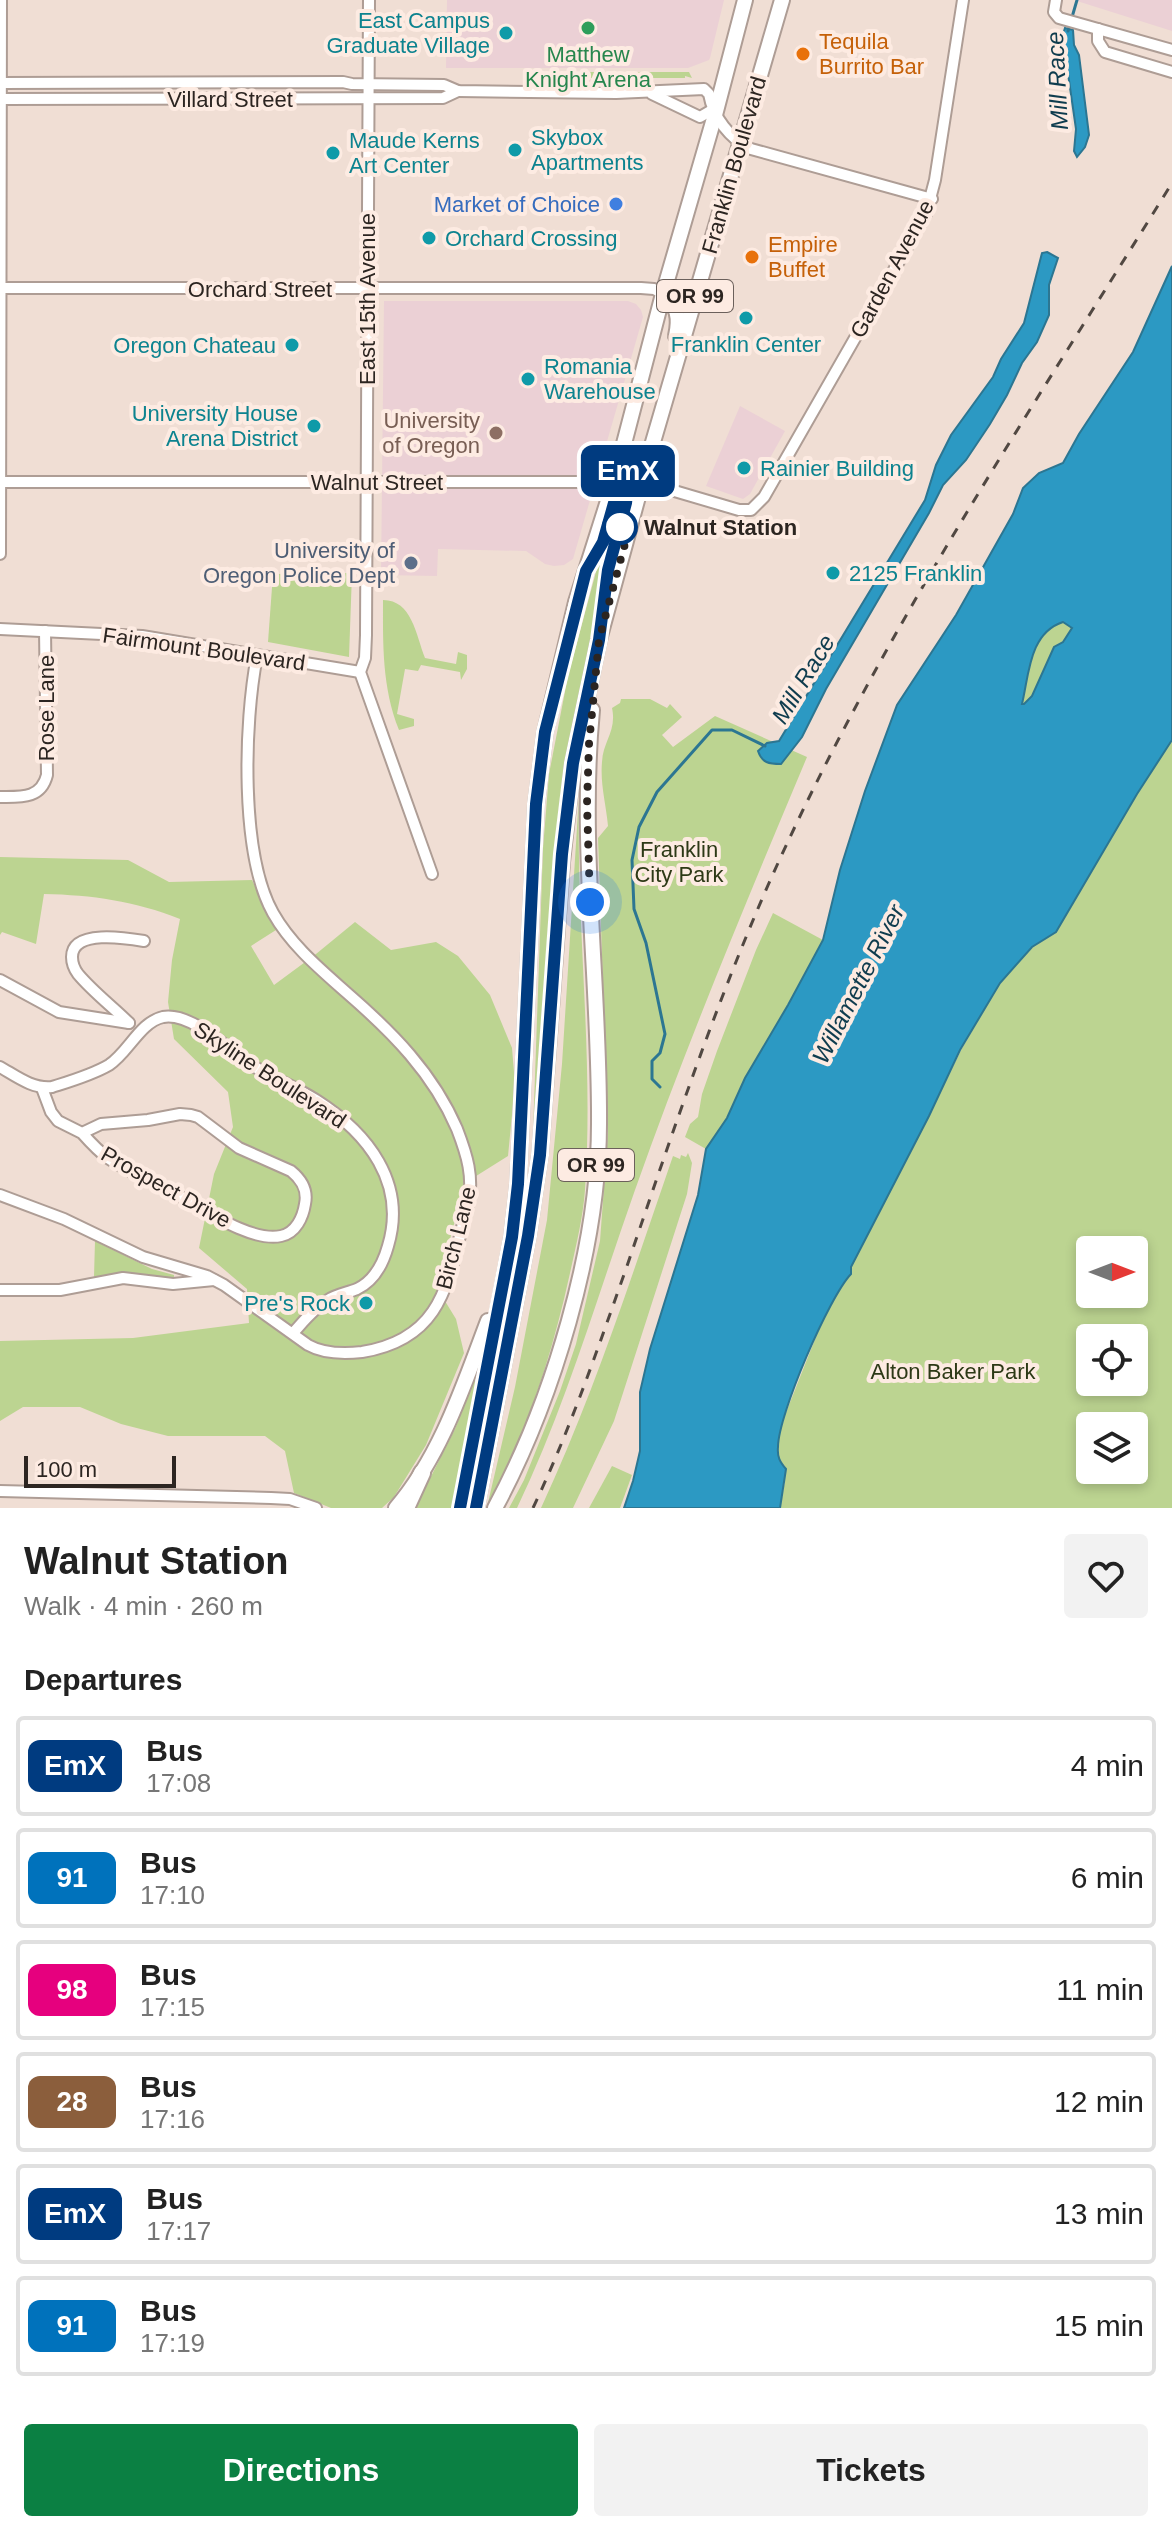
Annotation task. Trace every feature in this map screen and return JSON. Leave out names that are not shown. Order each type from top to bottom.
[{"type":"highway","points":[[406,1508],[422,1473]]},
{"type":"main road","name":"Franklin Boulevard","points":[[476,1508],[501,1287],[512,1237],[523,1128],[531,888],[536,804],[545,732],[576,602],[614,482],[745,0]]},
{"type":"main road","points":[[762,68],[760,44],[772,0]]},
{"type":"main road","name":"Franklin Boulevard","points":[[461,1508],[528,1236],[540,1155],[567,806],[599,640],[651,449],[782,0]]},
{"type":"main road","points":[[651,449],[658,398],[678,326],[675,305],[663,294]]},
{"type":"main road","name":"OR 99","points":[[495,1508],[535,1423],[567,1328],[593,1212],[599,1125],[587,804],[599,640]]},
{"type":"main road","points":[[396,1508],[422,1473],[459,1394],[501,1287]]},
{"type":"street","points":[[0,554],[1,0]]},
{"type":"street","name":"East 15th Avenue","points":[[369,0],[366,635],[365,658],[360,672],[432,874]]},
{"type":"street","name":"Garden Avenue","points":[[751,510],[764,497],[926,214],[932,199],[963,0]]},
{"type":"street","points":[[1056,0],[1054,12],[1059,18],[1172,50]]},
{"type":"street","points":[[1098,29],[1098,41],[1105,52],[1172,72]]},
{"type":"street","name":"Villard Street","points":[[1,83],[343,82],[444,85],[458,91],[651,93],[704,89],[709,94],[714,112],[739,143]]},
{"type":"street","name":"Villard Street","points":[[1,99],[443,98],[458,91]]},
{"type":"street","name":"Villard Street","points":[[651,93],[700,117],[714,112]]},
{"type":"street","points":[[739,143],[751,149],[932,199]]},
{"type":"street","name":"Orchard Street","points":[[0,288],[641,288],[654,289],[663,294]]},
{"type":"street","name":"Walnut Street","points":[[0,482],[614,482],[654,485],[739,510],[751,510]]},
{"type":"street","name":"Fairmount Boulevard","points":[[0,629],[142,636],[360,672]]},
{"type":"street","name":"Rose Lane","points":[[0,797],[32,795],[45,783],[45,631]]},
{"type":"street","name":"Birch Lane","points":[[0,1195],[64,1219],[143,1257],[175,1268],[197,1271],[314,1348],[340,1353],[384,1347],[417,1330],[433,1312],[448,1279],[468,1205],[471,1179],[465,1148],[452,1118],[404,1045],[314,964],[286,932],[266,898],[255,856],[250,809],[250,694],[257,656]]},
{"type":"street","points":[[129,1023],[76,972],[71,958],[76,944],[87,939],[144,941]]},
{"type":"street","name":"Skyline Boulevard","points":[[0,980],[59,1012],[147,1026],[159,1018],[186,1021],[250,1064],[316,1100],[370,1148],[390,1187],[394,1214],[388,1246],[372,1278],[358,1289],[322,1303],[293,1333]]},
{"type":"street","points":[[0,1067],[42,1088],[73,1080],[119,1057],[147,1026]]},
{"type":"street","name":"Prospect Drive","points":[[42,1088],[58,1121],[82,1133],[97,1150],[125,1169],[233,1226],[280,1237],[289,1234],[301,1220],[306,1198],[305,1188],[298,1177],[239,1148],[198,1117],[180,1114],[101,1124],[82,1133]]},
{"type":"street","points":[[0,1290],[60,1290],[123,1278],[173,1284],[214,1280]]},
{"type":"street","points":[[0,1491],[271,1498],[301,1502],[316,1508]]},
{"type":"shaded area","points":[[447,0],[724,0],[709,60],[688,68],[446,68]]},
{"type":"shaded area","points":[[1172,0],[1172,31],[1077,1]]},
{"type":"shaded area","name":"University of Oregon","points":[[384,301],[628,301],[641,310],[643,317],[573,559],[564,565],[554,566],[545,564],[526,551],[438,549],[437,576],[381,575]]},
{"type":"shaded area","points":[[740,406],[785,431],[750,494],[743,499],[706,486]]},
{"type":"green space","points":[[567,72],[689,72],[692,78],[568,78]]},
{"type":"green space","points":[[608,544],[611,545],[594,641],[538,1134],[533,1133],[543,848],[549,774],[568,676],[597,568]]},
{"type":"green space","points":[[352,573],[349,657],[268,642],[273,574]]},
{"type":"green space","points":[[383,600],[401,606],[407,612],[425,658],[456,664],[458,652],[467,655],[467,669],[461,680],[460,672],[421,665],[418,671],[405,669],[397,714],[414,719],[414,726],[399,730],[386,682]]},
{"type":"green space","points":[[1063,622],[1072,628],[1063,642],[1054,647],[1032,696],[1024,704],[1021,703],[1037,645],[1052,628]]},
{"type":"green space","name":"Franklin City Park","points":[[621,699],[650,699],[667,708],[670,704],[682,717],[662,735],[673,747],[715,716],[807,757],[675,1080],[551,1430],[517,1508],[509,1508],[524,1480],[560,1391],[576,1344],[600,1241],[608,1133],[598,838],[608,826],[602,778],[603,755],[613,723],[612,708]]},
{"type":"green space","name":"Alton Baker Park","points":[[1172,740],[1172,1508],[780,1508],[785,1481],[777,1444],[785,1415],[823,1319],[840,1286],[851,1274],[851,1267],[961,1050],[1000,983],[1032,947],[1056,932]]},
{"type":"green space","points":[[579,796],[587,1091],[584,1200],[570,1273],[546,1364],[526,1423],[487,1507],[515,1387],[547,1220],[562,1064]]},
{"type":"green space","points":[[0,857],[128,860],[169,882],[252,880],[276,930],[251,946],[274,985],[355,922],[391,950],[436,942],[458,956],[490,995],[512,1048],[515,1084],[508,1156],[465,1183],[437,1288],[456,1319],[464,1353],[426,1445],[394,1497],[382,1508],[331,1508],[294,1493],[285,1451],[265,1436],[168,1436],[121,1424],[80,1407],[23,1407],[0,1421],[0,1341],[133,1338],[249,1323],[247,1289],[199,1248],[214,1174],[233,1127],[228,1092],[174,1039],[168,1002],[180,919],[113,900],[44,894],[36,944],[2,932],[0,935]]},
{"type":"green space","points":[[773,913],[823,940],[745,1078],[727,1118],[706,1149],[685,1137],[690,1124],[698,1117],[702,1094],[717,1051]]},
{"type":"green space","points":[[688,1153],[692,1163],[687,1194],[614,1421],[573,1508],[541,1508],[595,1378],[673,1156],[680,1159],[681,1155],[686,1157]]},
{"type":"green space","points":[[95,1241],[152,1269],[174,1275],[174,1279],[124,1274],[94,1277]]},
{"type":"green space","points":[[474,1381],[481,1383],[454,1508],[415,1508],[455,1429]]},
{"type":"green space","points":[[612,1466],[632,1475],[620,1508],[589,1508]]},
{"type":"water","points":[[1065,28],[1073,30],[1074,45],[1079,55],[1089,135],[1077,157],[1064,46]]},
{"type":"water","points":[[1047,252],[1058,258],[1049,285],[1049,315],[1037,342],[1022,363],[990,424],[966,460],[943,485],[826,689],[802,737],[781,764],[766,762],[758,751],[767,743],[779,741],[925,500],[936,465],[951,435],[993,377],[1024,323],[1042,253]]},
{"type":"water","name":"Willamette River","points":[[1172,266],[1172,740],[1056,932],[1032,947],[1000,983],[960,1050],[851,1267],[851,1274],[818,1330],[795,1384],[778,1447],[779,1459],[786,1469],[780,1508],[624,1508],[640,1451],[640,1392],[650,1349],[698,1195],[706,1149],[727,1118],[745,1078],[823,940],[840,870],[897,705],[956,615],[1013,514],[1023,488],[1039,473],[1063,463],[1133,352]],"holes":[[[1063,622],[1072,628],[1063,642],[1054,647],[1032,696],[1022,704],[1032,656],[1043,635]]]},
{"type":"waterway","name":"Mill Race","points":[[1068,31],[1077,0]]},
{"type":"waterway","name":"Mill Race","points":[[660,1087],[652,1079],[652,1061],[660,1053],[665,1034],[646,943],[634,909],[632,860],[639,827],[657,792],[712,730],[732,730],[765,746]]},
{"type":"railway","points":[[533,1508],[583,1388],[730,977],[812,791],[907,613],[958,526],[1172,183]]},
{"type":"bus line","name":"EmX","points":[[460,1508],[512,1237],[518,1184],[523,1128],[529,917],[536,804],[545,732],[576,602],[586,571],[603,542],[614,503],[630,468],[626,503],[608,570],[599,640],[573,763],[562,854],[540,1155],[528,1236],[476,1508]]},
{"type":"place","name":"Matthew Knight Arena","points":[[588,28]]},
{"type":"place","name":"East Campus Graduate Village","points":[[506,33]]},
{"type":"place","name":"Tequila Burrito Bar","points":[[803,54]]},
{"type":"place","name":"Skybox Apartments","points":[[515,150]]},
{"type":"place","name":"Maude Kerns Art Center","points":[[333,153]]},
{"type":"place","name":"Market of Choice","points":[[616,204]]},
{"type":"place","name":"Orchard Crossing","points":[[429,238]]},
{"type":"place","name":"Empire Buffet","points":[[752,257]]},
{"type":"place","name":"Franklin Center","points":[[746,318]]},
{"type":"place","name":"Oregon Chateau","points":[[292,345]]},
{"type":"place","name":"Romania Warehouse","points":[[528,379]]},
{"type":"place","name":"University House Arena District","points":[[314,426]]},
{"type":"place","name":"University of Oregon","points":[[496,433]]},
{"type":"place","name":"Rainier Building","points":[[744,468]]},
{"type":"place","name":"Walnut Station","points":[[620,527]]},
{"type":"place","name":"University of Oregon Police Dept","points":[[411,563]]},
{"type":"place","name":"2125 Franklin","points":[[833,573]]},
{"type":"place","name":"Pre's Rock","points":[[366,1303]]},
{"type":"route","points":[[590,902],[589,744],[599,640],[630,525],[620,527]]}]
